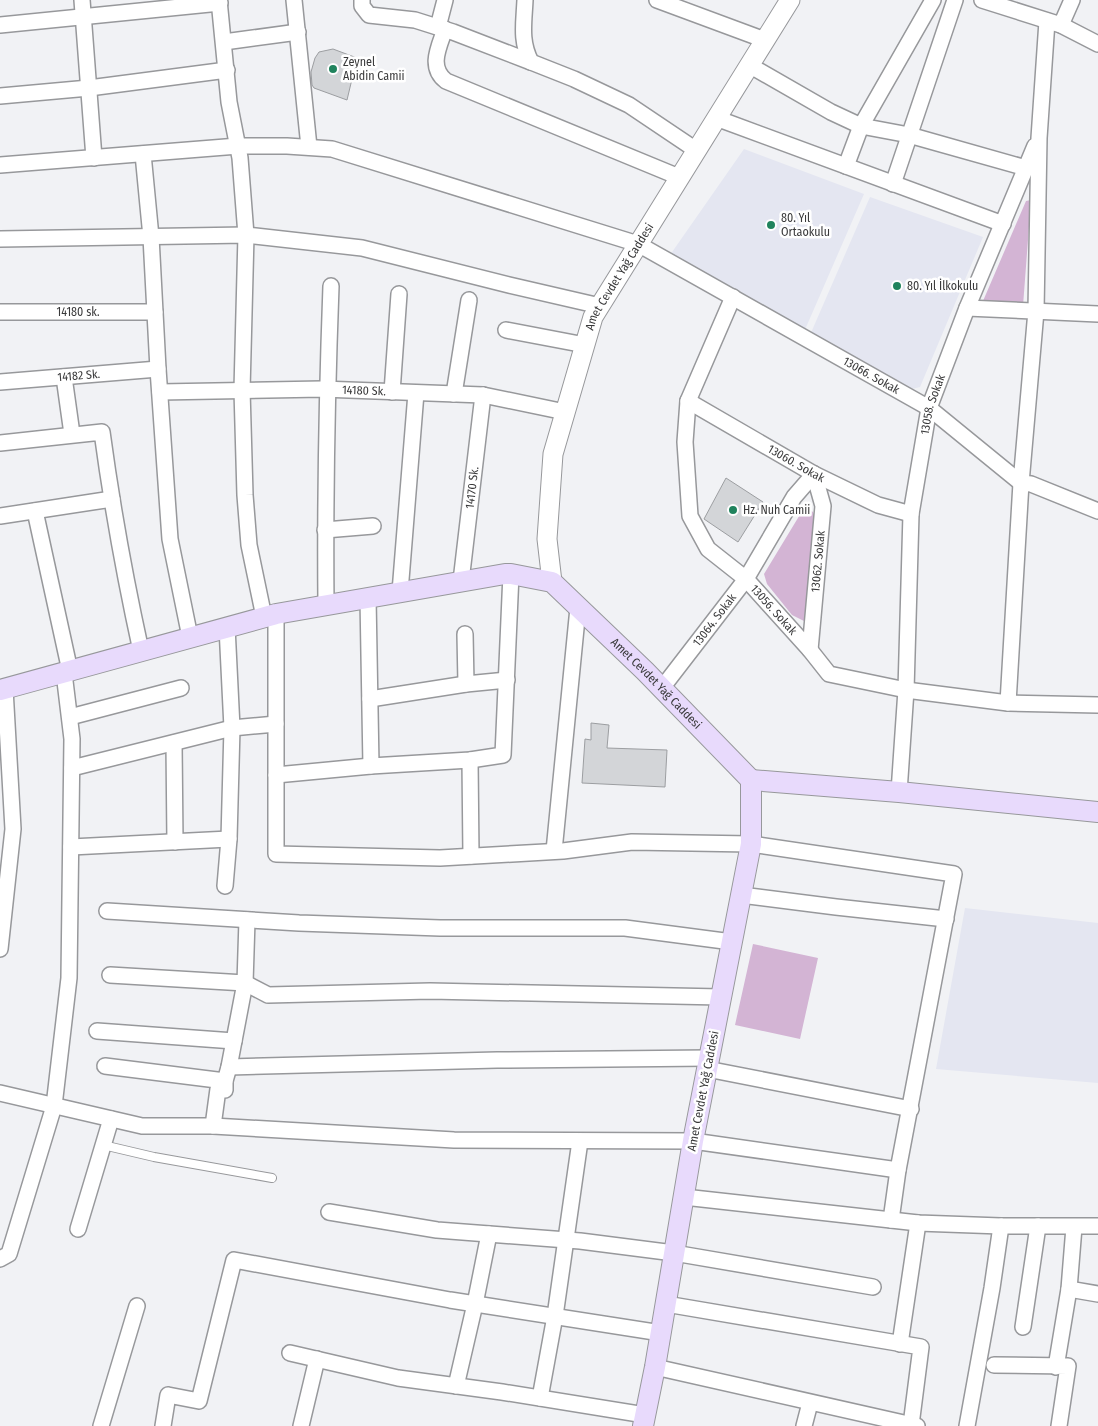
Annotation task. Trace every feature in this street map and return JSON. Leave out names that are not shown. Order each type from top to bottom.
[{"type":"main road","points":[[2,689],[270,615],[511,574],[552,582]]},
{"type":"main road","name":"Amet Cevdet Yağ Caddesi","points":[[552,582],[662,688],[751,780],[751,844],[693,1141],[661,1333],[644,1420]]},
{"type":"main road","points":[[751,780],[899,792],[1098,812]]},
{"type":"street","points":[[82,0],[94,158]]},
{"type":"street","points":[[294,0],[309,147]]},
{"type":"street","points":[[362,0],[362,6],[369,14],[415,20],[442,28],[574,79],[629,105],[696,150]]},
{"type":"street","points":[[446,0],[436,68],[440,76],[446,81],[680,177]]},
{"type":"street","points":[[525,0],[523,38],[524,50],[530,62]]},
{"type":"street","points":[[656,0],[765,40]]},
{"type":"street","name":"Amet Cevdet Yağ Caddesi","points":[[552,582],[547,540],[554,454],[593,317],[790,0]]},
{"type":"street","points":[[846,166],[861,126],[933,0]]},
{"type":"street","points":[[893,184],[955,0]]},
{"type":"street","points":[[982,0],[1054,23],[1098,44]]},
{"type":"street","points":[[1008,703],[1021,483],[1036,312],[1039,138],[1054,23],[1072,0]]},
{"type":"street","points":[[0,25],[220,1],[229,102],[240,158],[246,235],[242,390],[245,495],[249,545],[270,615],[276,724],[276,854],[440,858],[554,851],[632,842],[751,844],[954,874],[898,1170],[891,1220]]},
{"type":"street","points":[[224,42],[298,32]]},
{"type":"street","points":[[749,65],[831,112],[861,126],[910,134],[1026,168]]},
{"type":"street","points":[[0,96],[89,88],[227,70]]},
{"type":"street","points":[[716,118],[1003,224]]},
{"type":"street","name":"13058. Sokak","points":[[899,792],[906,690],[911,514],[929,408],[968,308],[1039,138]]},
{"type":"street","name":"13066. Sokak","points":[[0,165],[238,146],[287,146],[332,149],[638,244],[929,408],[1021,483],[1031,484],[1098,511]]},
{"type":"street","points":[[143,154],[151,237],[170,539],[190,638]]},
{"type":"street","points":[[0,239],[246,235],[362,248],[509,286],[600,306]]},
{"type":"street","points":[[326,605],[325,530],[330,286]]},
{"type":"street","points":[[392,392],[399,294]]},
{"type":"street","name":"13056. Sokak","points":[[733,296],[688,401],[685,442],[690,516],[708,549],[746,579],[829,674],[906,690],[1008,703],[1098,705]]},
{"type":"street","points":[[454,394],[469,300]]},
{"type":"street","points":[[968,308],[1098,314]]},
{"type":"street","name":"14180 sk.","points":[[0,312],[155,312]]},
{"type":"street","points":[[506,330],[585,345]]},
{"type":"street","name":"14182 Sk.","points":[[0,382],[158,369]]},
{"type":"street","points":[[64,376],[72,434]]},
{"type":"street","name":"14180 Sk.","points":[[160,392],[327,390],[483,395],[565,412]]},
{"type":"street","points":[[400,592],[416,393]]},
{"type":"street","name":"14170 Sk.","points":[[461,582],[483,395]]},
{"type":"street","name":"13060. Sokak","points":[[688,401],[814,474],[878,505],[911,514]]},
{"type":"street","points":[[0,442],[102,432],[127,589],[140,651]]},
{"type":"street","name":"13064. Sokak","points":[[662,688],[746,579],[794,497],[814,474]]},
{"type":"street","name":"13062. Sokak","points":[[810,650],[823,506],[814,474]]},
{"type":"street","points":[[0,516],[112,499]]},
{"type":"street","points":[[0,1259],[9,1254],[54,1106],[69,978],[72,739],[67,672],[35,511]]},
{"type":"street","points":[[325,530],[373,526]]},
{"type":"street","points":[[276,775],[371,766],[470,760],[503,754],[511,574]]},
{"type":"street","points":[[368,598],[371,766]]},
{"type":"street","points":[[554,851],[578,608]]},
{"type":"street","points":[[225,886],[229,839],[232,728],[228,627]]},
{"type":"street","points":[[465,634],[466,684]]},
{"type":"street","points":[[370,699],[466,684],[507,680]]},
{"type":"street","points":[[70,717],[181,688]]},
{"type":"street","points":[[0,950],[4,870],[13,829],[2,689]]},
{"type":"street","points":[[72,768],[232,728],[276,724]]},
{"type":"street","points":[[174,742],[175,842]]},
{"type":"street","points":[[470,760],[471,856]]},
{"type":"street","points":[[72,847],[229,839]]},
{"type":"street","points":[[741,895],[836,908],[946,919]]},
{"type":"street","points":[[107,911],[299,923],[440,928],[626,928],[732,942]]},
{"type":"street","points":[[213,1126],[218,1089],[224,1090],[245,983],[247,920]]},
{"type":"street","points":[[110,975],[245,983],[268,995],[430,991],[721,997]]},
{"type":"street","points":[[98,1031],[234,1041]]},
{"type":"street","points":[[105,1066],[227,1074],[488,1060],[708,1064],[911,1109]]},
{"type":"street","points":[[0,1093],[142,1126],[213,1126],[454,1140],[693,1141],[898,1170]]},
{"type":"street","points":[[78,1229],[111,1119]]},
{"type":"street","points":[[540,1398],[555,1316],[580,1141]]},
{"type":"street","points":[[684,1197],[918,1223],[1001,1226],[1098,1226]]},
{"type":"street","points":[[328,1212],[437,1230],[566,1240],[674,1253],[873,1287]]},
{"type":"street","points":[[900,1344],[918,1223]]},
{"type":"street","points":[[967,1426],[992,1288],[1001,1226]]},
{"type":"street","points":[[1022,1327],[1038,1226]]},
{"type":"street","points":[[1056,1367],[1069,1289],[1074,1227]]},
{"type":"street","points":[[456,1386],[489,1234]]},
{"type":"street","points":[[164,1426],[168,1395],[199,1401],[234,1260],[475,1304],[661,1333]]},
{"type":"street","points":[[1069,1289],[1098,1294]]},
{"type":"street","points":[[655,1367],[914,1425],[921,1347],[666,1304]]},
{"type":"street","points":[[101,1426],[137,1306]]},
{"type":"street","points":[[290,1352],[398,1378],[540,1398],[644,1420]]},
{"type":"street","points":[[301,1426],[317,1359]]},
{"type":"street","points":[[994,1366],[1068,1366],[1059,1426]]},
{"type":"street","points":[[804,1426],[810,1402]]},
{"type":"lane","points":[[103,1145],[154,1158],[272,1178]]},
{"type":"shaded area","name":"80. Yıl Ortaokulu","points":[[744,149],[864,194],[804,332],[670,255]]},
{"type":"shaded area","name":"80. Yıl İlkokulu","points":[[870,197],[983,237],[920,387],[912,389],[810,335]]},
{"type":"shaded area","points":[[1031,200],[1023,306],[983,301],[1026,201]]},
{"type":"shaded area","points":[[804,508],[813,512],[816,520],[806,622],[792,615],[767,584],[764,574]]},
{"type":"shaded area","points":[[965,908],[1098,923],[1098,1083],[936,1069]]},
{"type":"shaded area","points":[[753,944],[818,958],[800,1039],[735,1025]]},
{"type":"building","name":"Zeynel Abidin Camii","points":[[333,49],[357,58],[347,100],[314,88],[312,85],[311,72],[315,58],[319,52]]},
{"type":"building","name":"Hz. Nuh Camii","points":[[726,478],[763,502],[738,542],[704,519]]},
{"type":"building","points":[[591,723],[609,725],[607,748],[667,750],[665,787],[582,783],[585,739],[591,740]]},
{"type":"place","name":"Zeynel Abidin Camii","points":[[333,69]]},
{"type":"place","name":"80. Yıl Ortaokulu","points":[[771,225]]},
{"type":"place","name":"80. Yıl İlkokulu","points":[[897,286]]},
{"type":"place","name":"Hz. Nuh Camii","points":[[733,510]]}]
